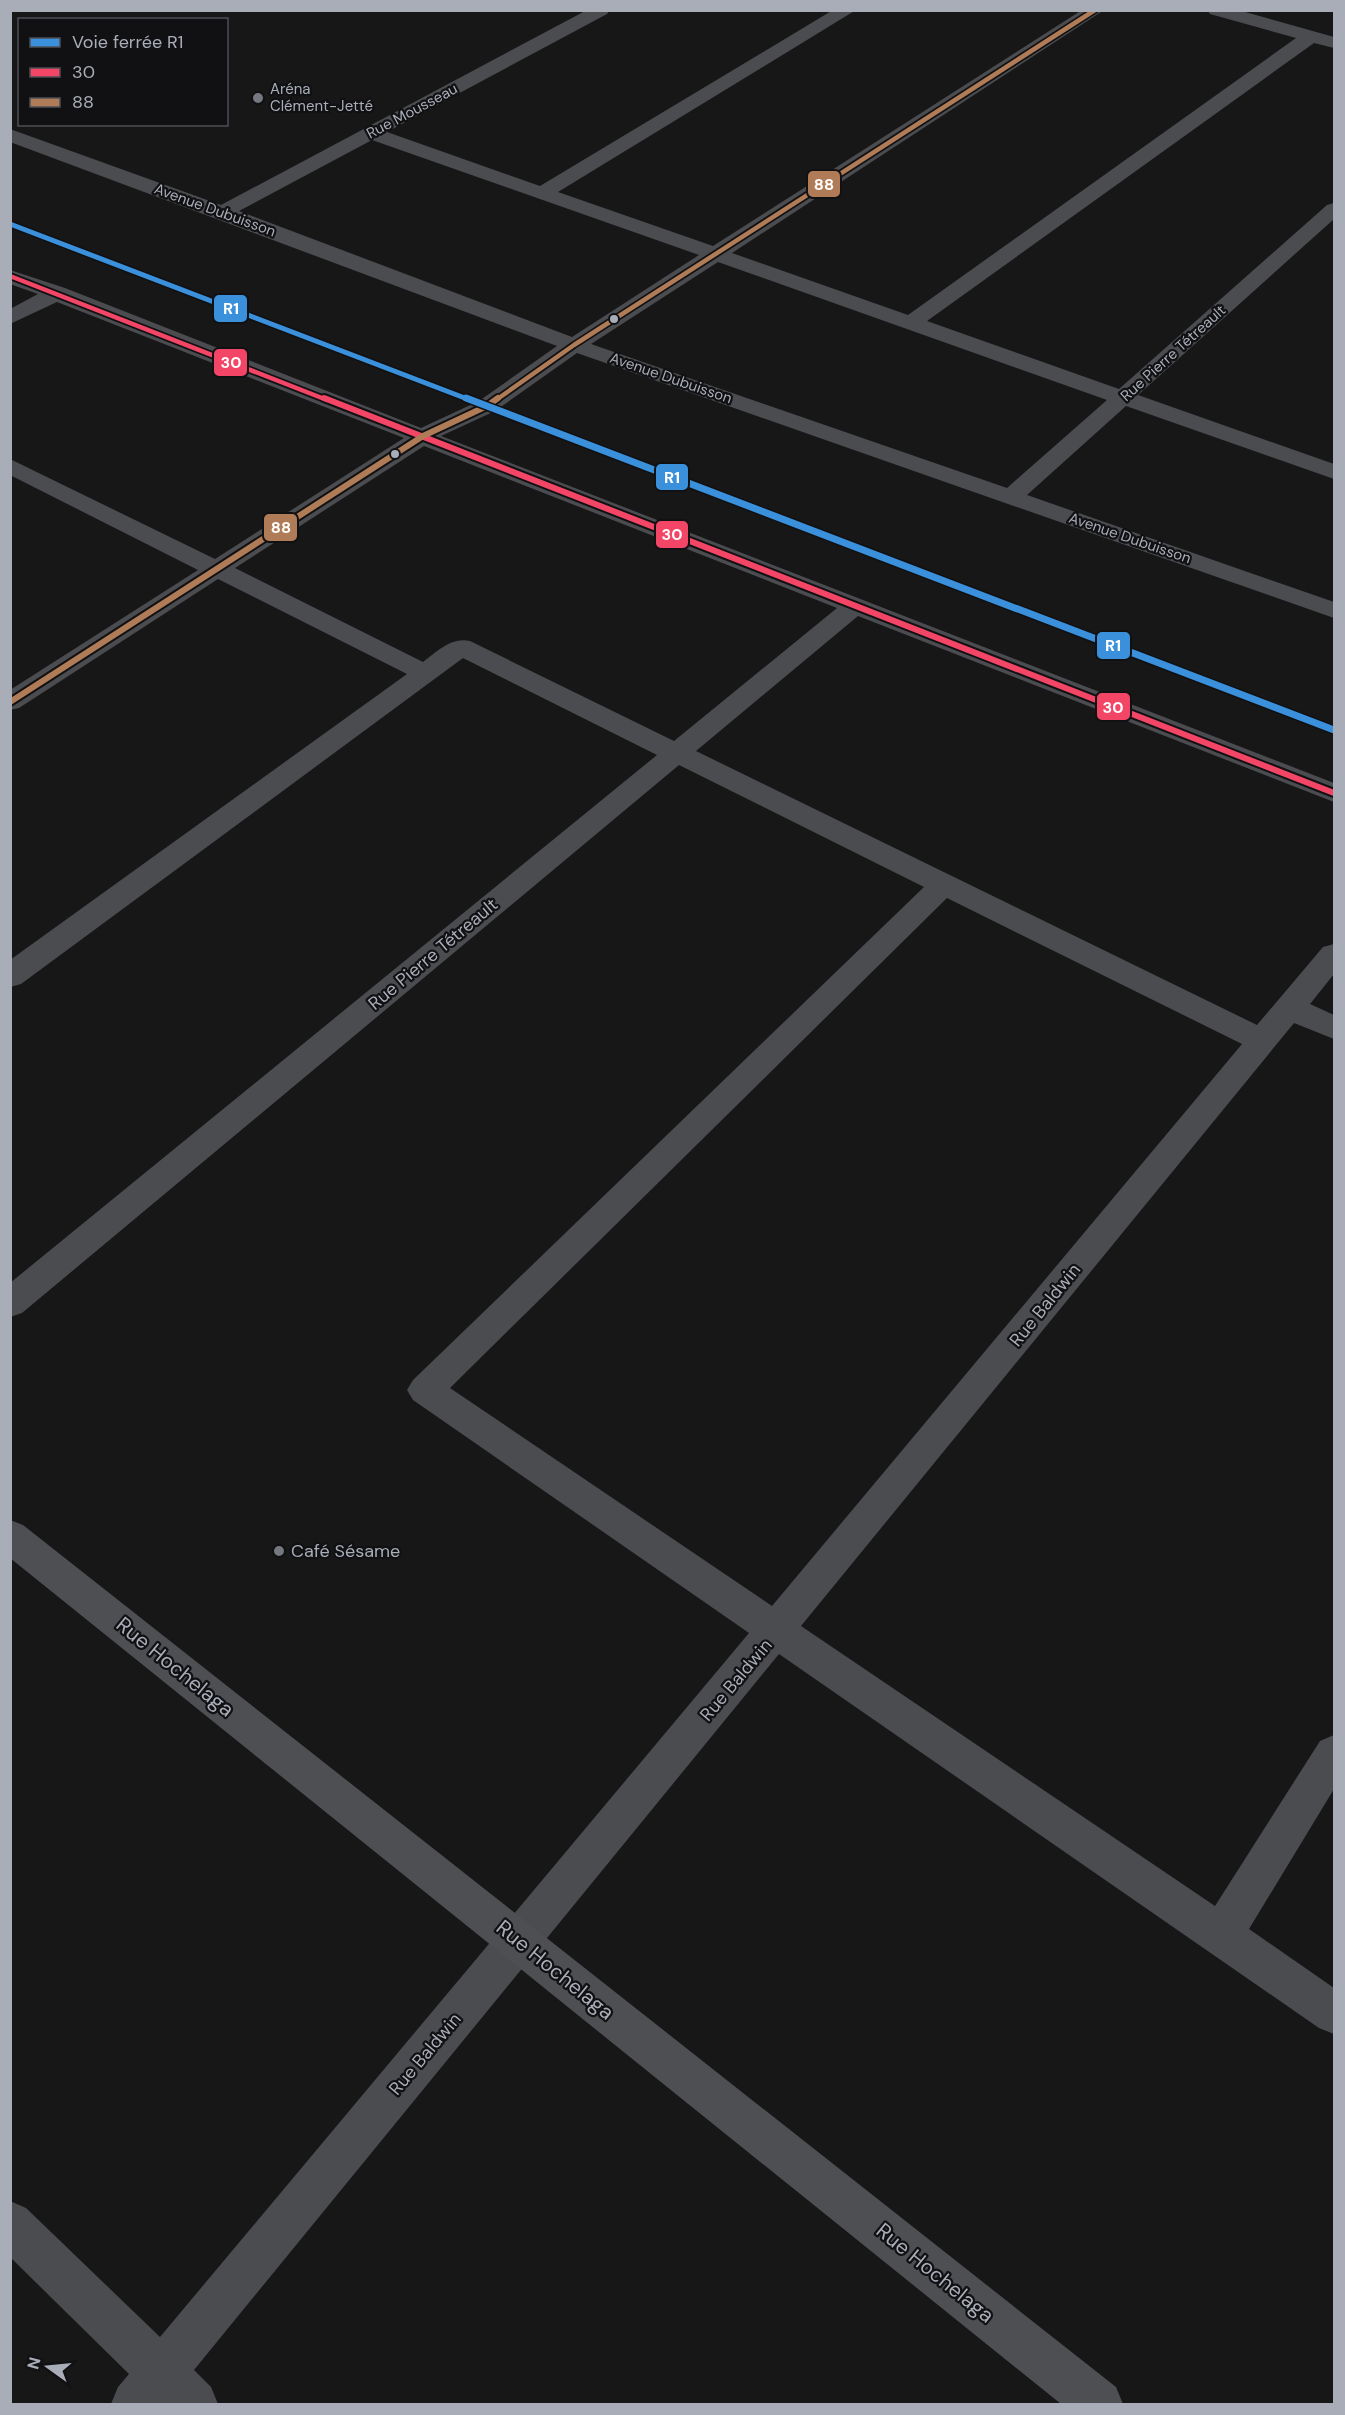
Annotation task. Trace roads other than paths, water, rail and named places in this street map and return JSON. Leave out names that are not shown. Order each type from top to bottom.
[{"type":"main road","name":"Rue Hochelaga","points":[[10,1536],[1099,2404]]},
{"type":"street","name":"Rue Mousseau","points":[[222,212],[601,10]]},
{"type":"street","points":[[542,193],[847,10]]},
{"type":"street","points":[[10,702],[423,436],[487,406],[574,345],[1095,10]]},
{"type":"street","points":[[1216,10],[1335,43]]},
{"type":"street","points":[[911,323],[1310,37]]},
{"type":"street","points":[[372,133],[1335,472]]},
{"type":"street","name":"Avenue Dubuisson","points":[[10,135],[222,212],[574,345],[1335,610]]},
{"type":"street","name":"Rue Pierre Tétreault","points":[[1012,496],[1335,209]]},
{"type":"street","points":[[10,276],[1335,793]]},
{"type":"street","points":[[10,318],[57,293]]},
{"type":"street","points":[[10,466],[425,673]]},
{"type":"street","name":"Rue Pierre Tétreault","points":[[10,1303],[856,605]]},
{"type":"street","points":[[10,976],[461,647],[1262,1041]]},
{"type":"street","points":[[944,884],[425,1390],[1335,2013]]},
{"type":"street","name":"Rue Baldwin","points":[[148,2388],[778,1630],[1335,954]]},
{"type":"street","points":[[1290,1008],[1335,1028]]},
{"type":"street","points":[[1221,1935],[1335,1754]]},
{"type":"street","points":[[10,2224],[148,2388],[194,2404]]},
{"type":"rail line","name":"R1","points":[[10,224],[1334,730]]},
{"type":"place","name":"Aréna Clément-Jetté","points":[[258,98]]},
{"type":"place","name":"Café Sésame","points":[[279,1551]]}]
